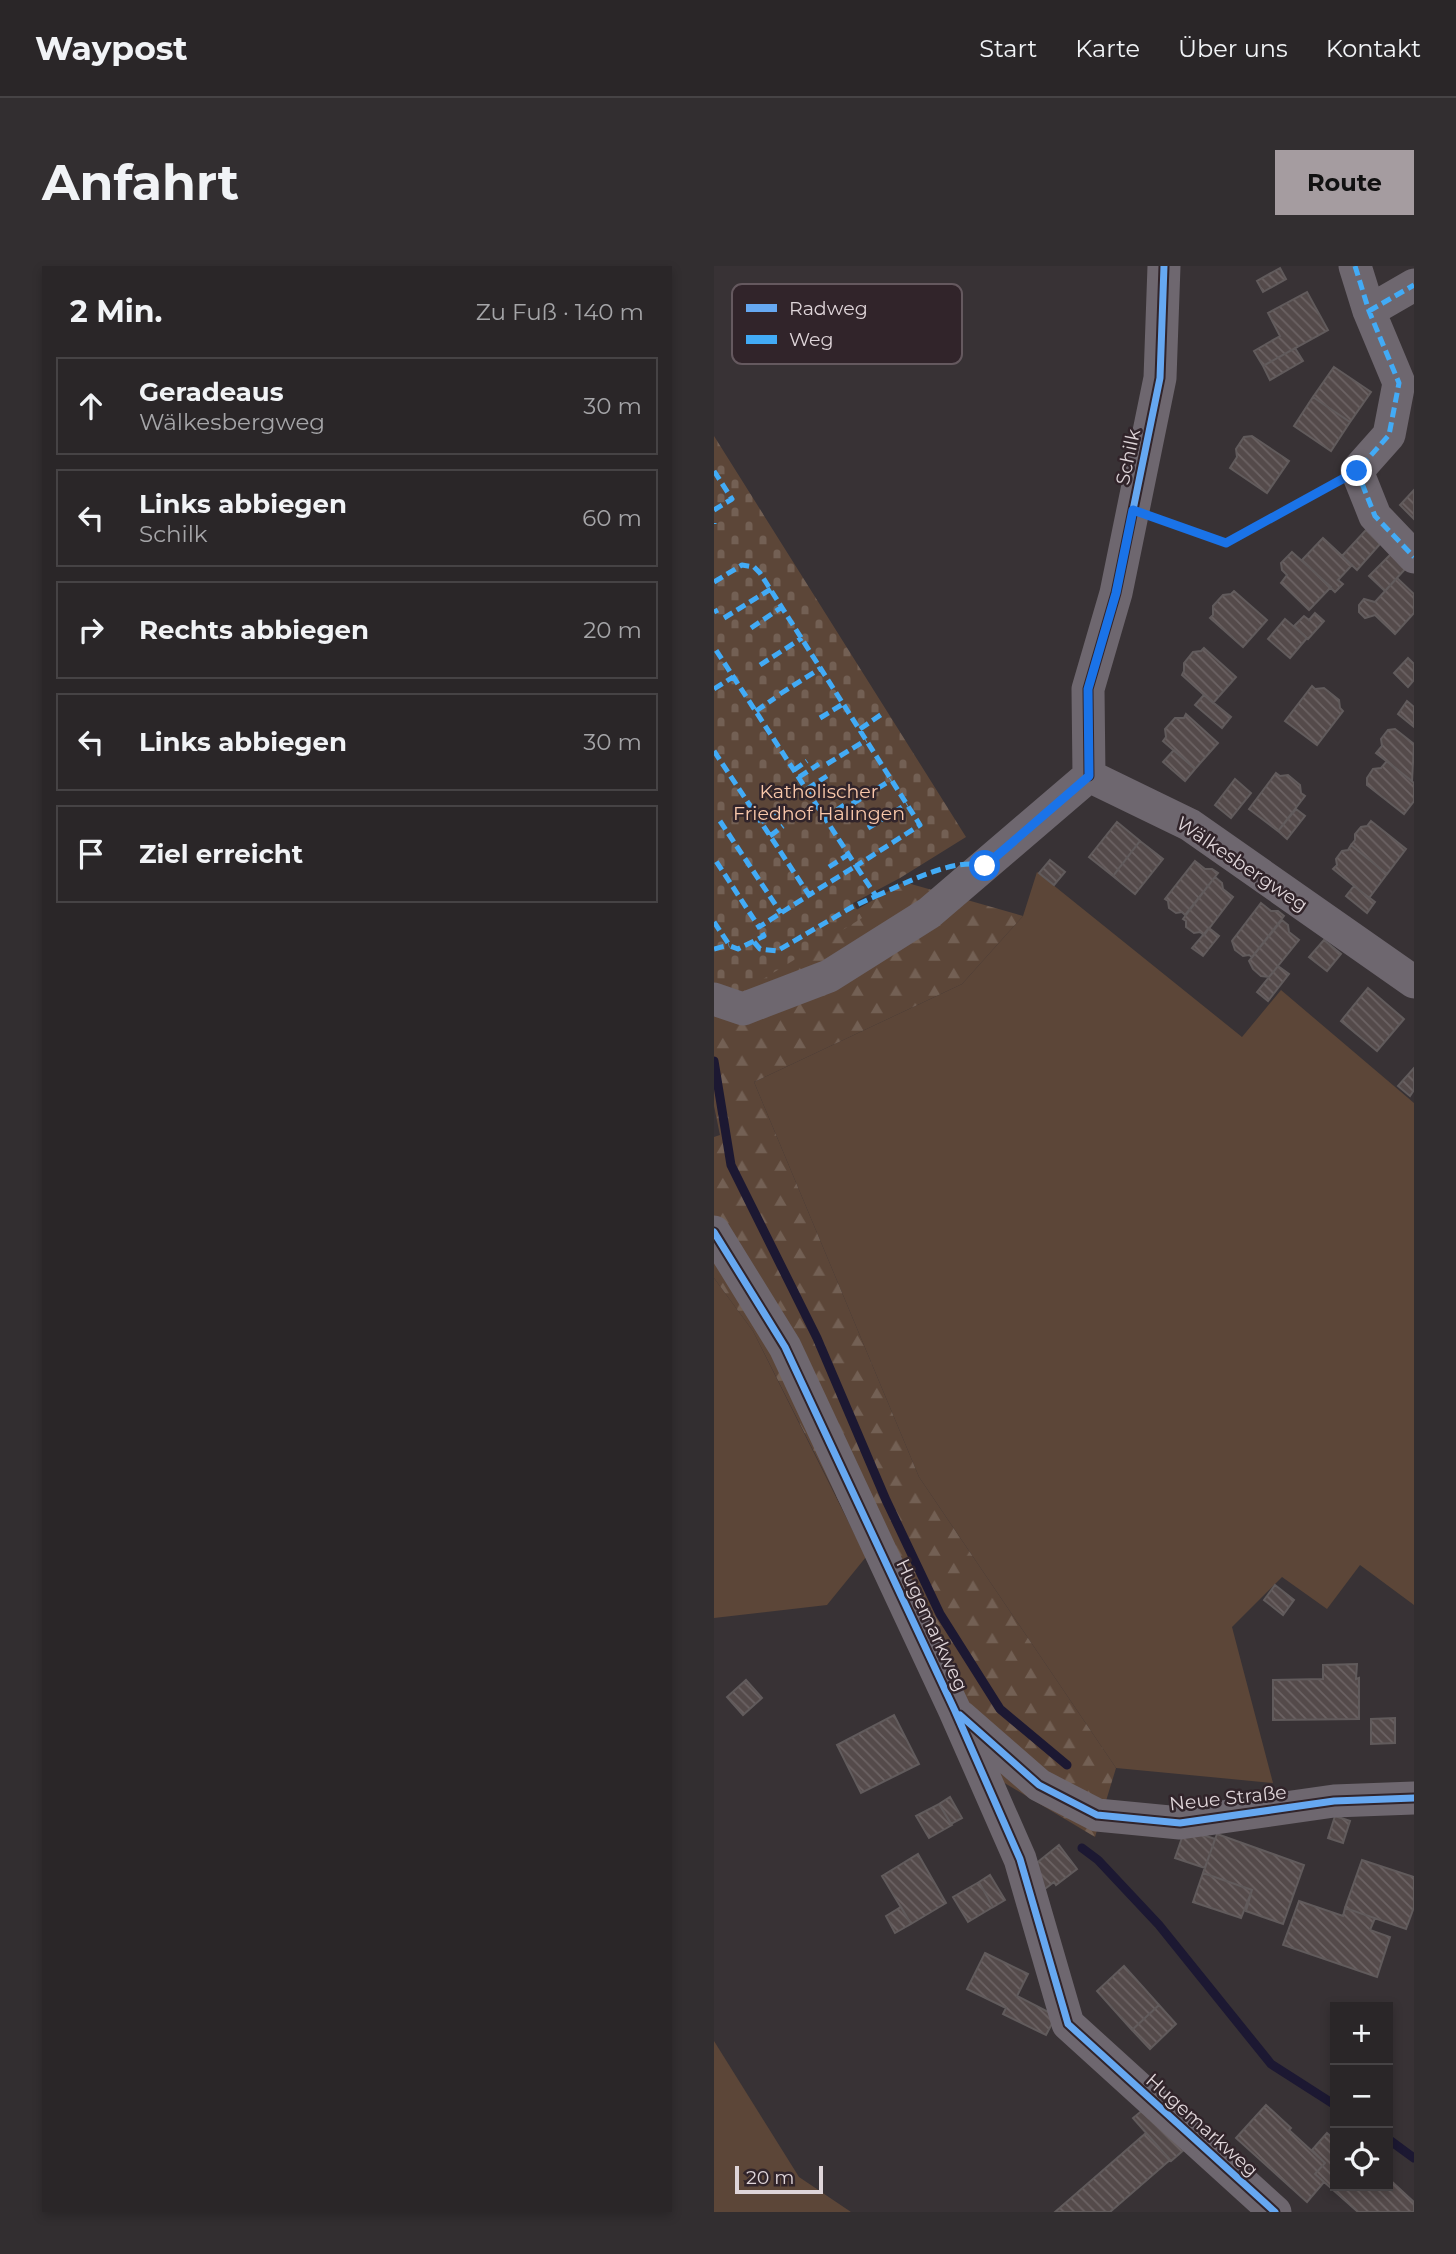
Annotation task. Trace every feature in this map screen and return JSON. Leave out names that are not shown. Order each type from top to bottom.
[{"type":"street","name":"Schilk","points":[[1089,776],[1088,689],[1116,593],[1160,378],[1164,266]]},
{"type":"street","points":[[1354,266],[1369,311],[1399,383],[1389,435],[1357,471],[1375,516],[1414,557]]},
{"type":"street","points":[[1369,311],[1414,285]]},
{"type":"street","points":[[714,999],[743,1009],[829,976],[929,913],[1089,776]]},
{"type":"street","name":"Wälkesbergweg","points":[[1089,776],[1190,825],[1414,982]]},
{"type":"street","name":"Hugemarkweg","points":[[714,1232],[785,1347],[955,1711],[1020,1859],[1078,2033],[1275,2212]]},
{"type":"street","name":"Neue Straße","points":[[955,1711],[1039,1784],[1097,1815],[1180,1823],[1334,1801],[1414,1798]]},
{"type":"path","points":[[1133,510],[1226,543],[1357,471]]},
{"type":"green space","name":"Katholischer Friedhof Halingen","points":[[714,436],[966,837],[900,878],[853,903],[862,918],[742,992],[714,984]]},
{"type":"green space","points":[[1037,872],[1242,1037],[1281,990],[1414,1103],[1414,1605],[1360,1565],[1327,1609],[1282,1577],[1232,1627],[1273,1783],[1116,1768],[919,1477],[754,1082],[962,984],[1023,916]]},
{"type":"green space","points":[[904,882],[1023,916],[962,984],[754,1082],[919,1477],[1116,1768],[1095,1837],[971,1763],[753,1331],[714,1278],[714,1137],[720,1135],[714,1106],[714,950],[769,961]]},
{"type":"green space","points":[[714,1278],[753,1331],[866,1557],[827,1605],[714,1618]]},
{"type":"green space","points":[[714,2041],[799,2177],[851,2212],[714,2212]]},
{"type":"building","points":[[1280,268],[1286,279],[1263,292],[1257,281]]},
{"type":"building","points":[[1307,292],[1328,330],[1263,366],[1254,351],[1280,336],[1268,313]]},
{"type":"building","points":[[1295,348],[1303,361],[1270,380],[1263,366]]},
{"type":"building","points":[[1334,367],[1371,392],[1350,422],[1313,397]]},
{"type":"building","points":[[1313,397],[1350,422],[1331,451],[1294,426]]},
{"type":"building","points":[[1252,436],[1289,461],[1267,493],[1230,468],[1237,457],[1236,449],[1244,437]]},
{"type":"building","points":[[1414,490],[1414,519],[1400,505]]},
{"type":"building","points":[[1366,530],[1380,544],[1357,570],[1342,556]]},
{"type":"building","points":[[1323,538],[1352,565],[1338,580],[1343,584],[1335,592],[1302,560]]},
{"type":"building","points":[[1292,552],[1331,587],[1309,610],[1281,583],[1287,575],[1282,570],[1281,563]]},
{"type":"building","points":[[1391,554],[1406,568],[1385,591],[1369,576]]},
{"type":"building","points":[[1397,578],[1414,594],[1414,613],[1395,634],[1375,615],[1365,618],[1359,612],[1359,605],[1364,599],[1375,602]]},
{"type":"building","points":[[1234,591],[1267,620],[1243,647],[1210,618],[1213,615],[1213,606],[1223,595]]},
{"type":"building","points":[[1315,613],[1324,621],[1308,639],[1294,626],[1304,616],[1309,620]]},
{"type":"building","points":[[1285,619],[1307,638],[1290,658],[1268,639]]},
{"type":"building","points":[[1204,648],[1236,677],[1213,703],[1182,675],[1184,663],[1193,652]]},
{"type":"building","points":[[1408,658],[1414,664],[1414,680],[1408,687],[1394,673]]},
{"type":"building","points":[[1312,686],[1315,689],[1324,688],[1339,700],[1343,711],[1317,745],[1285,721]]},
{"type":"building","points":[[1204,695],[1231,717],[1222,728],[1195,705]]},
{"type":"building","points":[[1407,701],[1414,707],[1414,727],[1398,714]]},
{"type":"building","points":[[1186,714],[1218,743],[1195,769],[1163,741],[1166,737],[1165,729],[1175,718],[1184,718]]},
{"type":"building","points":[[1395,729],[1414,744],[1412,781],[1376,753],[1388,730]]},
{"type":"building","points":[[1174,750],[1195,769],[1185,781],[1163,762]]},
{"type":"building","points":[[1387,761],[1414,783],[1414,801],[1404,814],[1367,785],[1367,778],[1373,769],[1381,768]]},
{"type":"building","points":[[1276,773],[1280,776],[1288,775],[1300,785],[1301,793],[1305,796],[1278,831],[1249,809]]},
{"type":"building","points":[[1235,779],[1251,793],[1231,818],[1215,805]]},
{"type":"building","points":[[1296,809],[1305,816],[1287,839],[1278,831]]},
{"type":"building","points":[[1371,821],[1406,849],[1387,874],[1351,845],[1355,834]]},
{"type":"building","points":[[1117,822],[1140,841],[1113,876],[1089,857]]},
{"type":"building","points":[[1140,841],[1163,859],[1135,894],[1113,876]]},
{"type":"building","points":[[1351,845],[1387,874],[1369,898],[1333,869],[1342,851],[1348,850]]},
{"type":"building","points":[[1050,860],[1065,872],[1054,885],[1039,873]]},
{"type":"building","points":[[1195,861],[1205,869],[1218,873],[1185,915],[1182,912],[1176,913],[1169,908],[1165,899]]},
{"type":"building","points":[[1215,877],[1233,897],[1204,935],[1200,932],[1194,933],[1186,927],[1186,921],[1183,919]]},
{"type":"building","points":[[1354,886],[1375,902],[1367,913],[1346,896]]},
{"type":"building","points":[[1261,903],[1284,916],[1252,957],[1243,956],[1235,950],[1232,941]]},
{"type":"building","points":[[1282,920],[1288,925],[1289,932],[1299,940],[1269,977],[1261,976],[1249,961]]},
{"type":"building","points":[[1209,928],[1219,936],[1203,956],[1192,948]]},
{"type":"building","points":[[1324,940],[1341,954],[1327,971],[1309,957]]},
{"type":"building","points":[[1278,966],[1289,974],[1268,1001],[1257,992]]},
{"type":"building","points":[[1368,988],[1404,1019],[1377,1051],[1341,1021]]},
{"type":"building","points":[[1414,1068],[1414,1090],[1410,1096],[1398,1086]]},
{"type":"building","points":[[1275,1585],[1294,1600],[1283,1615],[1264,1600]]},
{"type":"building","points":[[1357,1664],[1359,1719],[1273,1720],[1273,1680],[1323,1679],[1323,1665]]},
{"type":"building","points":[[746,1680],[762,1698],[743,1715],[727,1697]]},
{"type":"building","points":[[894,1715],[919,1764],[861,1793],[837,1745]]},
{"type":"building","points":[[1395,1718],[1395,1743],[1371,1744],[1371,1719]]},
{"type":"building","points":[[950,1797],[962,1818],[951,1824],[939,1804]]},
{"type":"building","points":[[939,1804],[952,1825],[929,1838],[916,1816]]},
{"type":"building","points":[[1335,1816],[1350,1821],[1343,1843],[1328,1838]]},
{"type":"building","points":[[1185,1829],[1215,1839],[1205,1868],[1175,1858]]},
{"type":"building","points":[[1217,1834],[1304,1865],[1283,1924],[1246,1911],[1252,1890],[1203,1873]]},
{"type":"building","points":[[1059,1845],[1077,1869],[1056,1885],[1054,1882],[1042,1891],[1034,1865]]},
{"type":"building","points":[[918,1854],[946,1903],[911,1924],[882,1876]]},
{"type":"building","points":[[1362,1860],[1414,1877],[1414,1907],[1406,1929],[1345,1908]]},
{"type":"building","points":[[1203,1873],[1252,1890],[1241,1918],[1193,1902]]},
{"type":"building","points":[[990,1875],[1005,1900],[993,1907],[979,1882]]},
{"type":"building","points":[[979,1882],[993,1907],[968,1922],[953,1897]]},
{"type":"building","points":[[1299,1901],[1343,1916],[1345,1908],[1375,1918],[1370,1930],[1390,1937],[1377,1977],[1283,1945]]},
{"type":"building","points":[[901,1907],[911,1924],[895,1933],[886,1916]]},
{"type":"building","points":[[985,1953],[1028,1974],[1017,1996],[1056,2016],[1046,2035],[1003,2014],[1006,2008],[967,1989]]},
{"type":"building","points":[[1124,1966],[1159,2005],[1132,2030],[1097,1991]]},
{"type":"building","points":[[1159,2005],[1176,2024],[1150,2049],[1132,2030]]},
{"type":"building","points":[[1150,2104],[1193,2142],[1171,2161],[1133,2118]]},
{"type":"building","points":[[1266,2105],[1325,2163],[1315,2174],[1324,2182],[1307,2202],[1236,2138]]},
{"type":"building","points":[[1146,2133],[1170,2160],[1110,2212],[1055,2212]]},
{"type":"building","points":[[1327,2133],[1330,2136],[1330,2187],[1315,2174],[1325,2163],[1312,2150]]},
{"type":"building","points":[[1393,2183],[1414,2202],[1414,2212],[1358,2212],[1334,2191],[1393,2191]]},
{"type":"waterway","points":[[714,1061],[731,1165],[817,1338],[886,1500],[940,1614],[1000,1709],[1067,1765]]},
{"type":"waterway","points":[[1082,1848],[1098,1860],[1159,1925],[1271,2064],[1330,2102]]},
{"type":"waterway","points":[[1393,2143],[1414,2158]]},
{"type":"marked path","points":[[1355,266],[1369,311],[1399,383],[1389,435],[1357,471],[1375,516],[1414,557]]},
{"type":"marked path","points":[[1369,311],[1414,285]]},
{"type":"marked path","points":[[714,471],[732,499],[714,510]]},
{"type":"marked path","points":[[714,582],[742,565],[754,567],[760,573],[920,825],[856,866],[714,647]]},
{"type":"marked path","points":[[724,618],[771,589]]},
{"type":"marked path","points":[[751,628],[782,607]]},
{"type":"marked path","points":[[714,612],[718,610]]},
{"type":"marked path","points":[[760,665],[802,638]]},
{"type":"marked path","points":[[780,694],[821,668]]},
{"type":"marked path","points":[[714,689],[733,677]]},
{"type":"marked path","points":[[756,711],[775,698]]},
{"type":"marked path","points":[[820,718],[843,704]]},
{"type":"marked path","points":[[860,729],[882,714]]},
{"type":"marked path","points":[[827,764],[866,740]]},
{"type":"marked path","points":[[714,751],[809,895],[759,927],[714,858]]},
{"type":"marked path","points":[[794,770],[807,761]]},
{"type":"marked path","points":[[799,777],[819,764]]},
{"type":"marked path","points":[[807,789],[827,776]]},
{"type":"marked path","points":[[852,804],[891,780]]},
{"type":"marked path","points":[[868,828],[907,804]]},
{"type":"marked path","points":[[825,818],[844,805]]},
{"type":"marked path","points":[[761,822],[783,807]]},
{"type":"marked path","points":[[720,821],[781,913]]},
{"type":"marked path","points":[[770,836],[783,826]]},
{"type":"marked path","points":[[829,867],[849,854]]},
{"type":"marked path","points":[[876,896],[945,868],[974,864],[986,866]]},
{"type":"marked path","points":[[754,942],[760,949],[777,951],[876,896],[856,866],[809,895]]},
{"type":"marked path","points":[[714,922],[730,946],[738,949],[764,936],[759,927]]},
{"type":"marked path","points":[[714,949],[729,945]]},
{"type":"cycle path","points":[[1089,776],[1088,689],[1116,593],[1160,378],[1164,266]]},
{"type":"cycle path","points":[[714,1232],[785,1347],[955,1711],[1020,1859],[1068,2024],[1275,2212]]},
{"type":"cycle path","points":[[960,1715],[1039,1785],[1097,1815],[1180,1823],[1334,1801],[1414,1798]]},
{"type":"route","points":[[985,866],[1089,776],[1088,689],[1116,593],[1133,510],[1226,543],[1357,471]]}]
